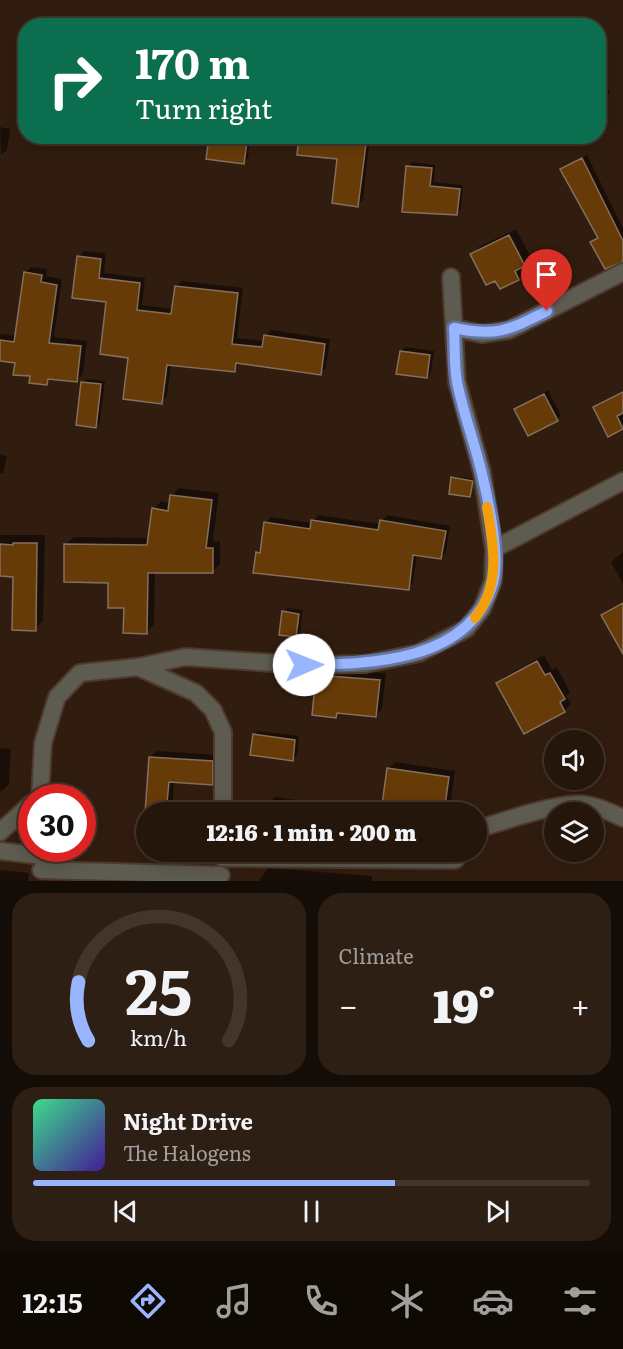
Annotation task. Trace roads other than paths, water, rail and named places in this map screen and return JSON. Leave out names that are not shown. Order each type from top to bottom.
[{"type":"street","points":[[454,328],[482,334],[509,330],[623,272]]},
{"type":"street","points":[[39,784],[43,743],[57,697],[80,673],[138,667],[185,657],[304,665],[365,664],[419,653],[466,628],[482,609],[493,581],[494,549],[482,472],[457,382],[451,277]]},
{"type":"street","points":[[494,549],[623,481]]},
{"type":"street","points":[[138,667],[196,693],[213,710],[223,732],[223,802]]},
{"type":"street","points":[[487,826],[579,804],[607,810],[623,818]]},
{"type":"street","points":[[0,832],[18,816]]},
{"type":"street","points":[[0,851],[42,864],[222,878],[222,862]]}]
